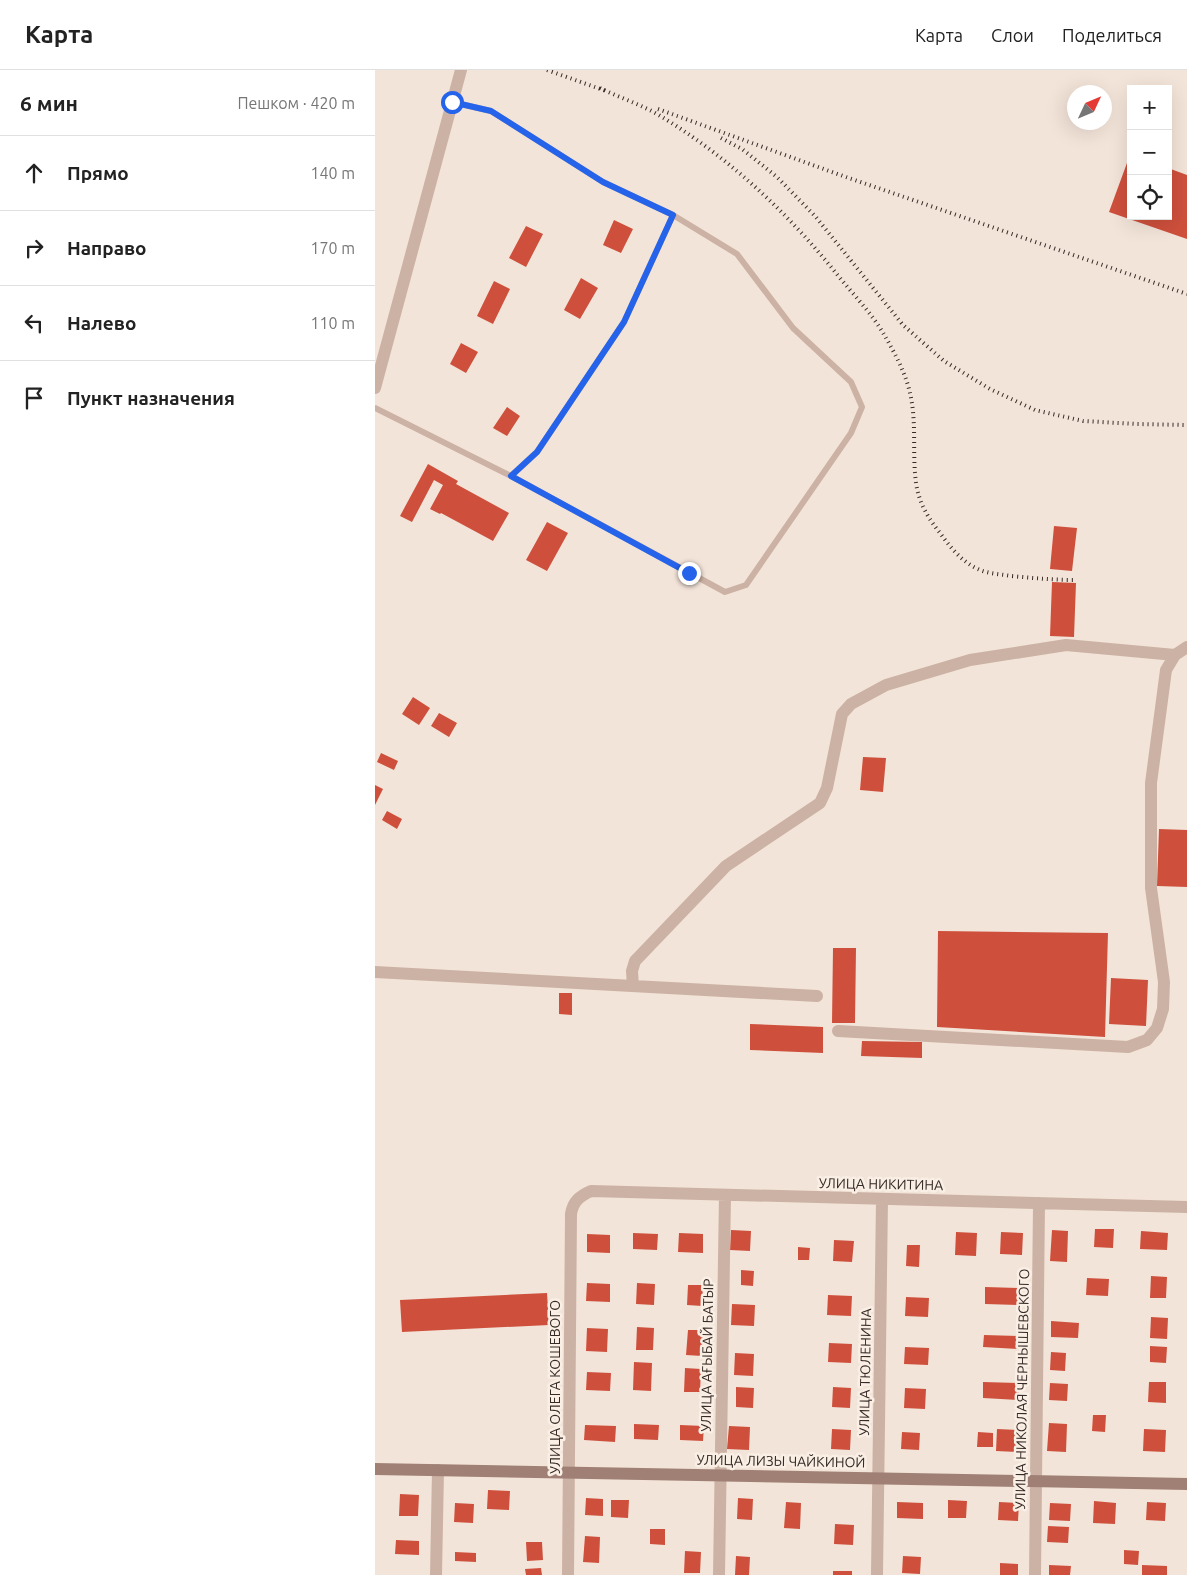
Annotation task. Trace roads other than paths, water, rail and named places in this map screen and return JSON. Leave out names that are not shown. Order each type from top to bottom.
[{"type":"street","points":[[375,388],[461,70]]},
{"type":"street","points":[[633,986],[632,971],[635,961],[725,866],[820,803],[827,788],[842,714],[851,704],[886,685],[970,660],[1066,645],[1175,654]]},
{"type":"street","points":[[839,1031],[1128,1047],[1147,1040],[1157,1028],[1163,1009],[1164,982],[1151,888],[1151,783],[1166,670],[1175,654],[1187,647]]},
{"type":"street","points":[[375,972],[817,996]]},
{"type":"street","name":"УЛИЦА НИКИТИНА","points":[[576,1200],[582,1195],[591,1192],[1187,1207]]},
{"type":"street","name":"УЛИЦА АҒЫБАЙ БАТЫР","points":[[719,1575],[719,1475],[725,1195]]},
{"type":"street","name":"УЛИЦА ТЮЛЕНИНА","points":[[877,1575],[882,1199]]},
{"type":"street","name":"УЛИЦА ОЛЕГА КОШЕВОГО","points":[[568,1575],[571,1214],[576,1200]]},
{"type":"street","name":"УЛИЦА НИКОЛАЯ ЧЕРНЫШЕВСКОГО","points":[[1035,1575],[1039,1203]]},
{"type":"street","name":"УЛИЦА ЛИЗЫ ЧАЙКИНОЙ","points":[[375,1469],[1187,1484]]},
{"type":"street","points":[[436,1575],[438,1470]]},
{"type":"lane","points":[[375,408],[511,476],[725,592],[746,585],[851,433],[862,407],[851,382],[793,328],[737,254],[673,215],[603,182],[491,111],[452,102]]},
{"type":"lane","points":[[511,476],[537,452],[624,322],[673,215]]},
{"type":"railway","points":[[547,70],[606,91]]},
{"type":"railway","points":[[600,88],[662,117],[712,151],[735,170],[780,210],[801,232],[872,317],[898,361],[910,393],[913,416],[915,472],[919,497],[932,522],[957,554],[972,566],[990,573],[1075,580]]},
{"type":"railway","points":[[658,109],[843,176],[1187,294]]},
{"type":"railway","points":[[721,138],[742,149],[777,177],[815,216],[903,325],[944,361],[990,389],[1035,410],[1083,421],[1187,425]]}]
